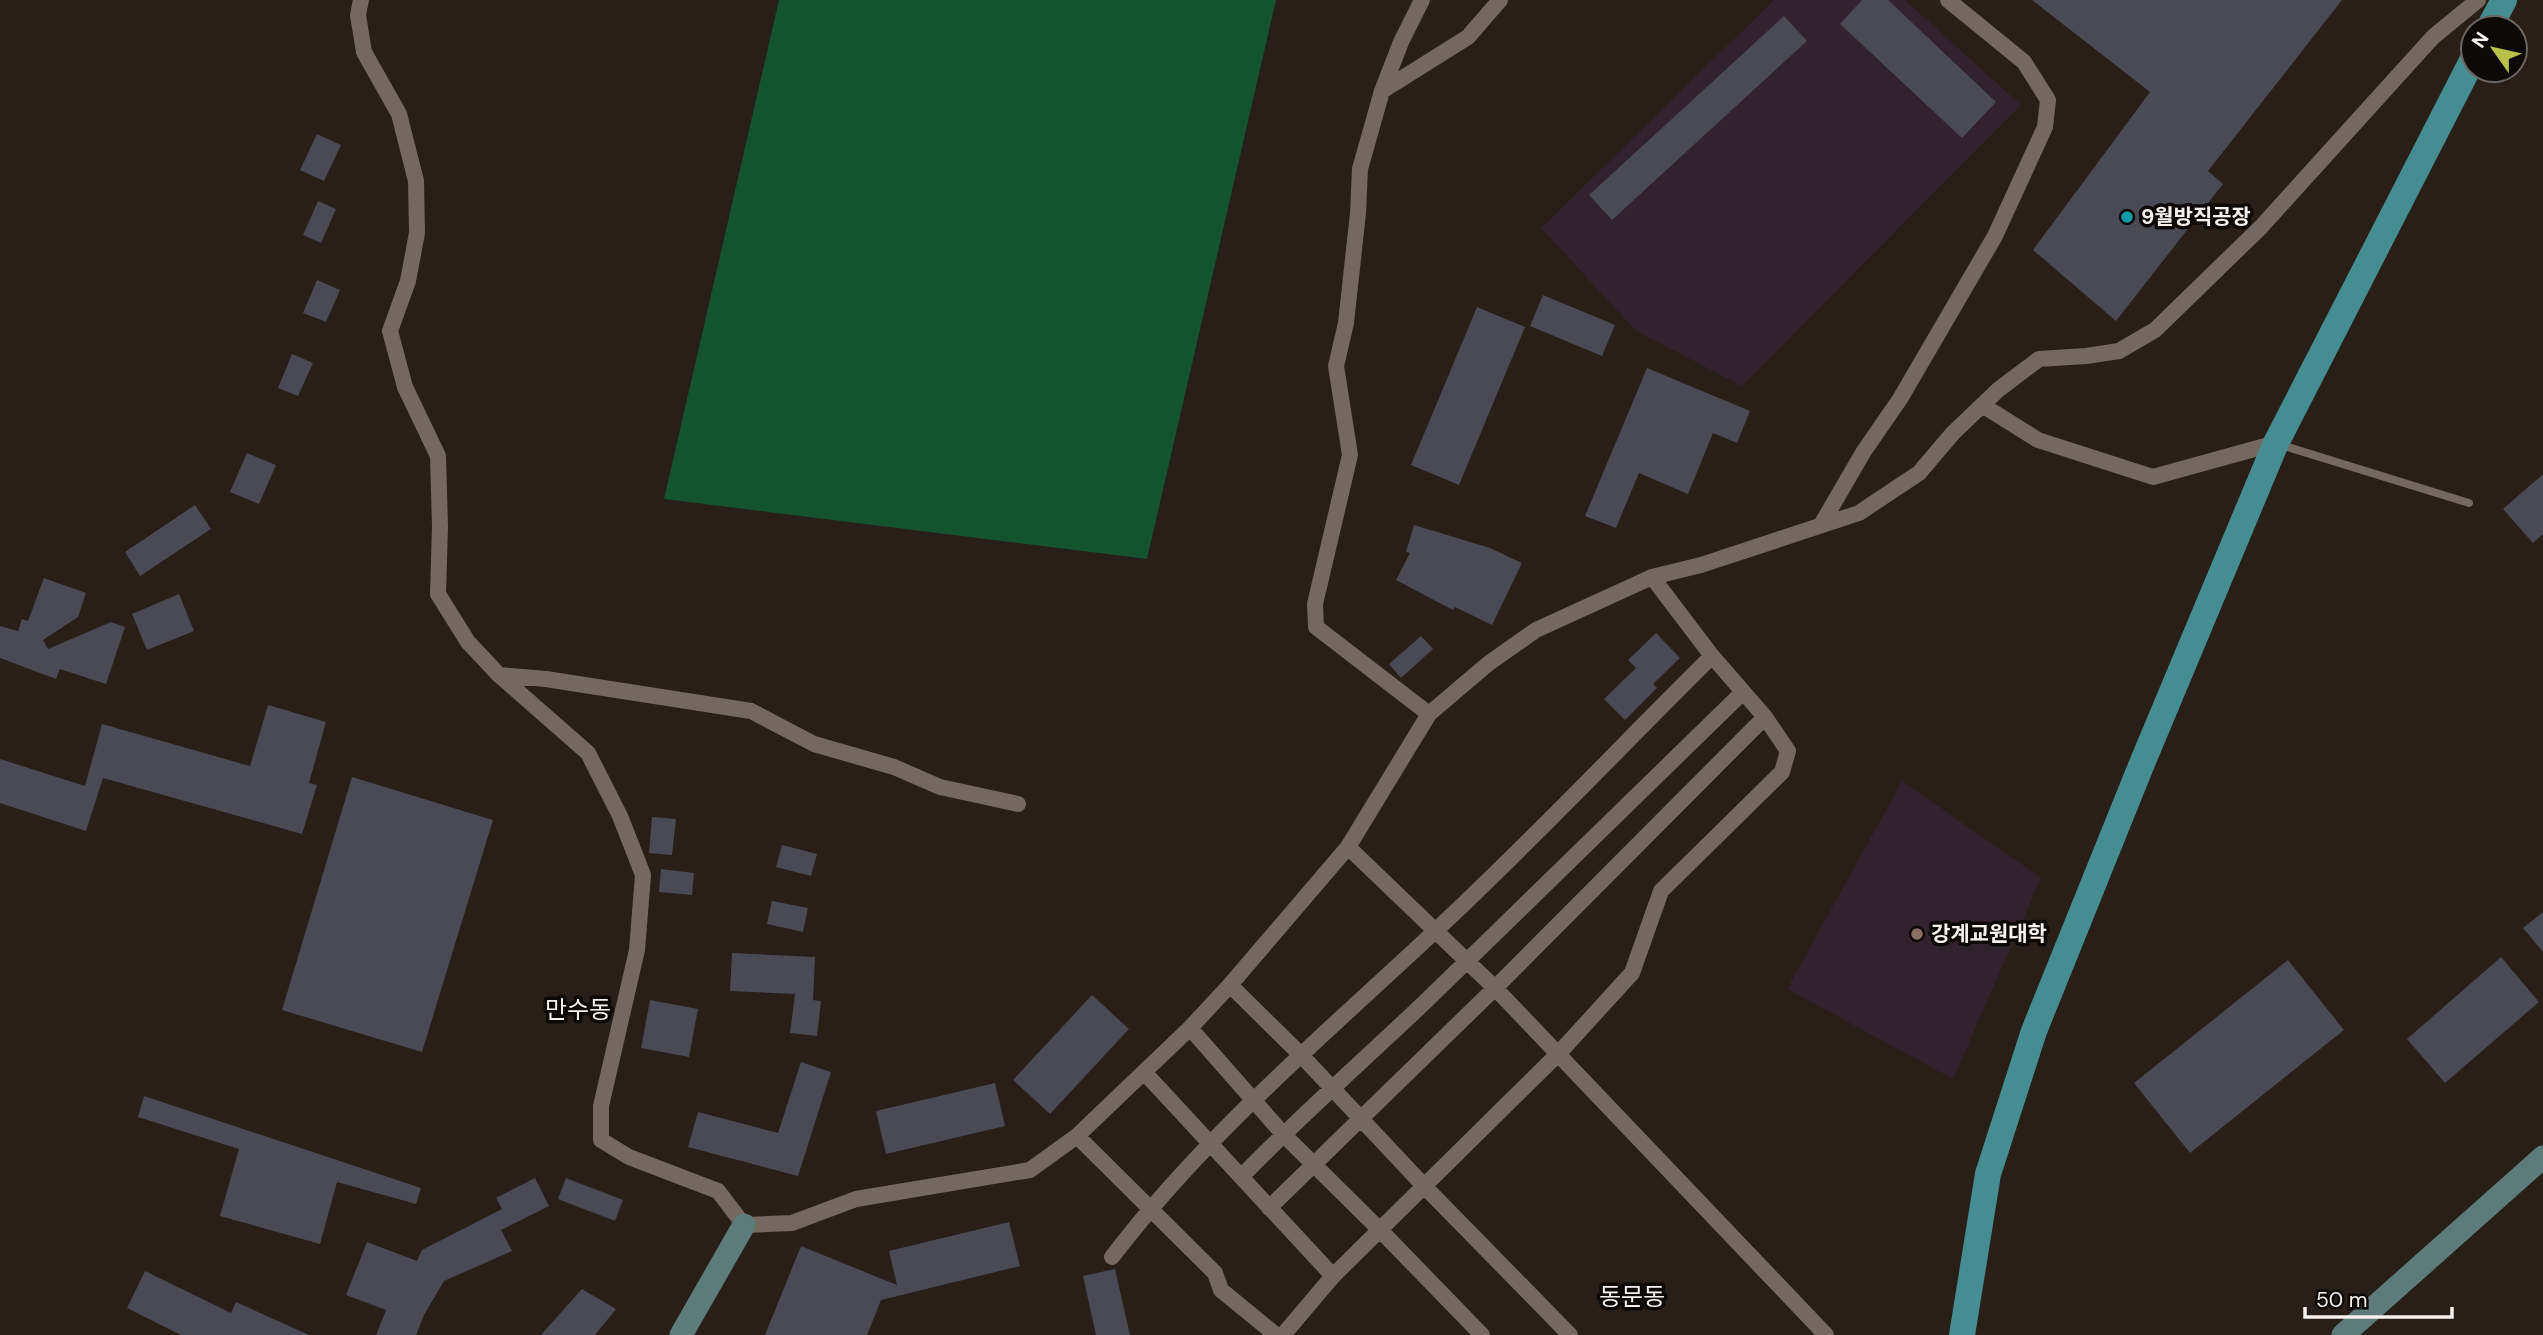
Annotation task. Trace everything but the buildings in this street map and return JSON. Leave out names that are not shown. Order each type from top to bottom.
[{"type":"main road","points":[[1962,1335],[1988,1174],[2034,1031],[2276,443],[2460,84]]},
{"type":"street","points":[[361,0],[358,15],[364,52],[400,114],[416,181],[417,233],[408,281],[390,331],[405,387],[438,456],[438,594],[468,642],[499,675],[588,753],[620,816],[643,875],[637,950],[601,1106],[601,1140],[629,1157],[718,1191],[744,1225]]},
{"type":"street","points":[[1422,0],[1401,42],[1382,91],[1360,169],[1349,301],[1336,366],[1350,455],[1315,604],[1315,627],[1429,714]]},
{"type":"street","points":[[1382,91],[1468,37],[1500,0]]},
{"type":"street","points":[[1821,525],[1864,451],[1900,398],[1995,236],[2045,127],[2048,100],[2024,62],[1948,0]]},
{"type":"street","points":[[744,1225],[792,1223],[856,1199],[1030,1170],[1077,1136],[1190,1028],[1230,985],[1348,847],[1429,714],[1489,663],[1536,630],[1652,577],[1701,565],[1859,513],[1919,472],[1982,405],[2039,359],[2119,351],[2155,330],[2260,227],[2433,37],[2478,0]]},
{"type":"street","points":[[1982,405],[2038,440],[2152,477],[2276,443]]},
{"type":"street","points":[[1283,1335],[1333,1276],[1559,1053],[1632,973],[1661,891],[1782,772],[1788,751],[1765,717],[1712,656],[1652,577]]},
{"type":"street","points":[[1112,1257],[1149,1208],[1210,1143],[1436,931],[1712,656]]},
{"type":"street","points":[[499,675],[546,679],[751,711],[814,744],[894,767],[940,787],[1018,804]]},
{"type":"street","points":[[1241,1177],[1283,1134],[1468,961],[1742,693]]},
{"type":"street","points":[[1269,1208],[1496,988],[1765,717]]},
{"type":"street","points":[[1348,847],[1496,988],[1826,1335]]},
{"type":"street","points":[[1230,985],[1301,1055],[1570,1335]]},
{"type":"street","points":[[1190,1028],[1283,1134],[1316,1164],[1482,1335]]},
{"type":"street","points":[[1144,1072],[1333,1276]]},
{"type":"street","points":[[1077,1136],[1215,1273],[1221,1290],[1276,1335]]},
{"type":"street","points":[[2343,1335],[2543,1157]]},
{"type":"street","points":[[681,1335],[744,1225]]},
{"type":"lane","points":[[2276,443],[2469,503]]},
{"type":"shaded area","points":[[1774,0],[1905,0],[2021,105],[1742,386],[1636,331],[1541,228]]},
{"type":"shaded area","name":"강계교원대학","points":[[1902,781],[2041,878],[1953,1079],[1787,989]]},
{"type":"green space","points":[[779,0],[1276,0],[1147,559],[664,499]]},
{"type":"place","name":"9월방직공장","points":[[2127,217]]},
{"type":"place","name":"강계교원대학","points":[[1917,934]]},
{"type":"district","name":"만수동","points":[[578,1010]]},
{"type":"district","name":"동문동","points":[[1632,1297]]}]
